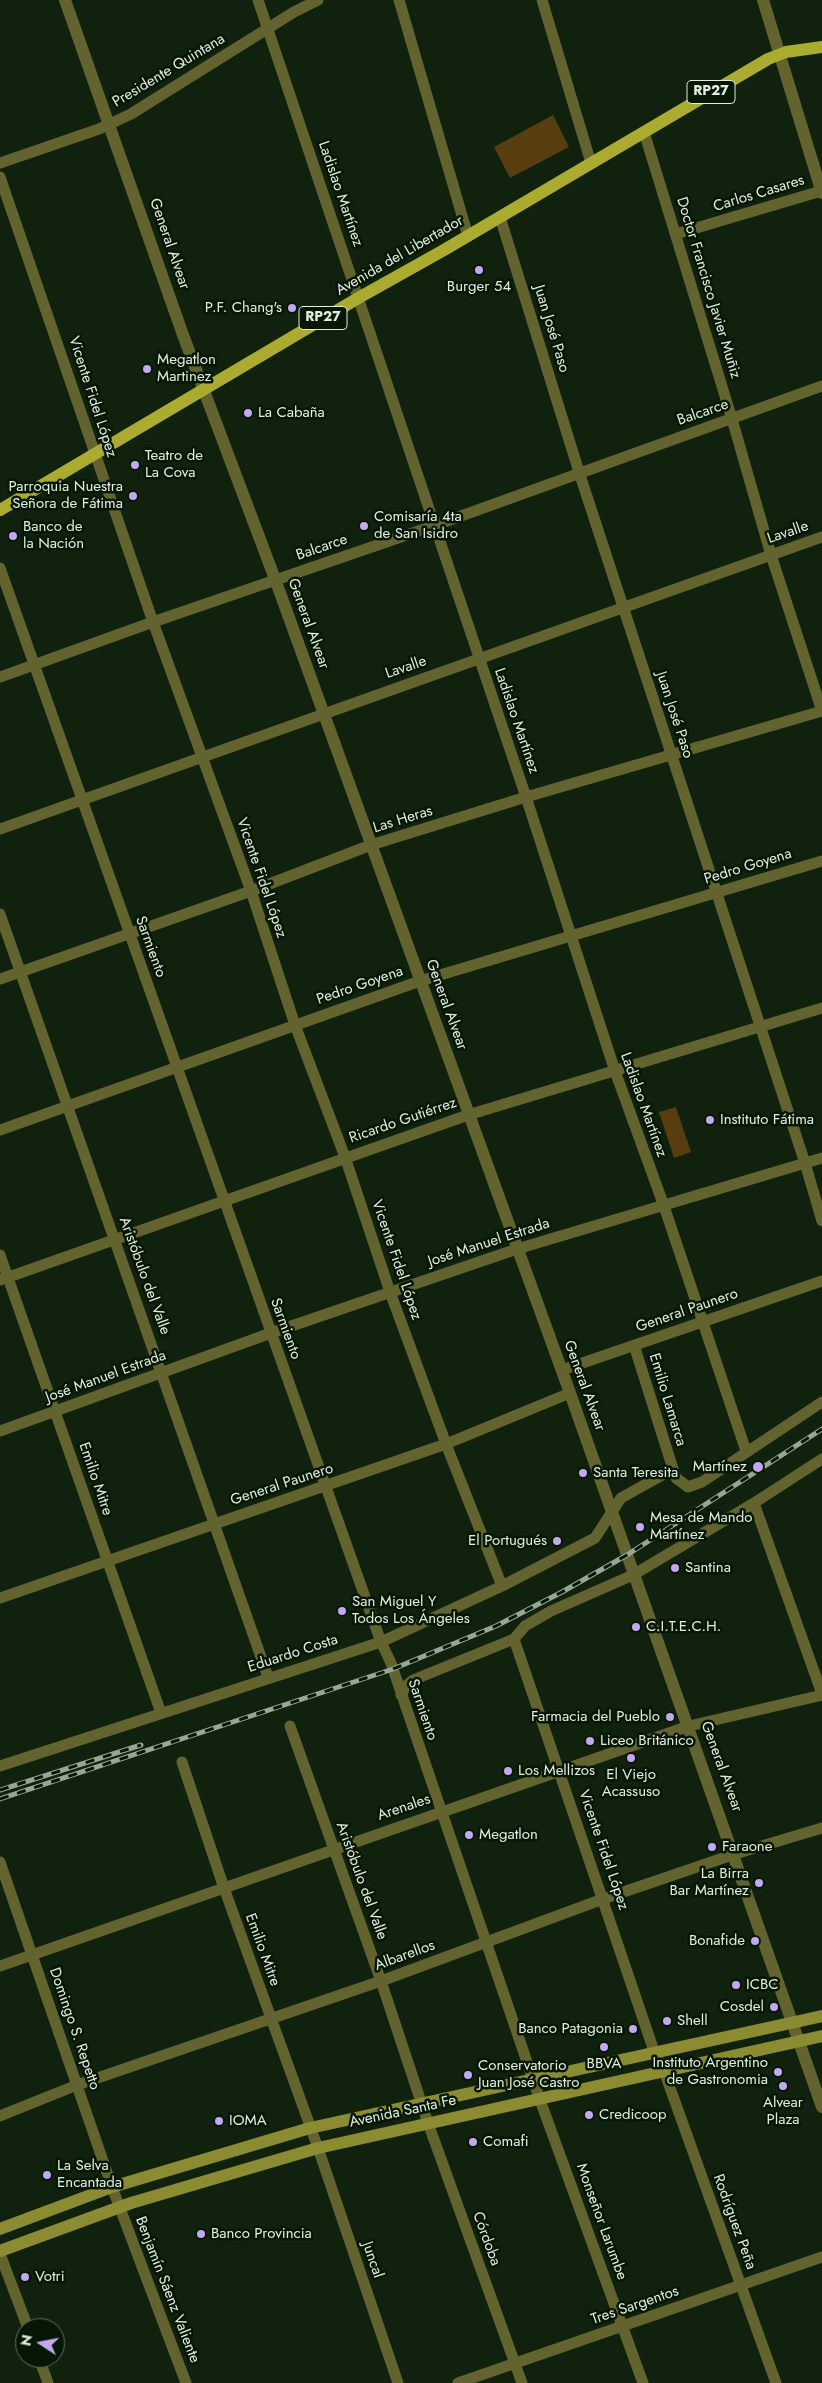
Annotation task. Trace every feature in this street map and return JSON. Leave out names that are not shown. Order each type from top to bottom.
[{"type":"main road","name":"Avenida del Libertador","points":[[0,510],[204,388],[778,54],[822,47]]},
{"type":"main road","name":"Avenida Santa Fe","points":[[0,2229],[112,2187],[310,2128],[822,2016]]},
{"type":"main road","name":"Avenida Santa Fe","points":[[0,2253],[119,2207],[318,2148],[798,2043],[822,2036]]},
{"type":"street","name":"General Alvear","points":[[65,0],[204,388],[562,1370],[633,1574],[735,1854],[798,2043],[822,2107]]},
{"type":"street","name":"Ladislao Martínez","points":[[258,0],[360,297],[615,1071],[664,1206],[746,1451]]},
{"type":"street","name":"Presidente Quintana","points":[[0,163],[109,124],[158,98],[318,0]]},
{"type":"street","points":[[399,0],[468,236]]},
{"type":"street","points":[[542,0],[591,163]]},
{"type":"street","points":[[763,0],[778,54],[822,192]]},
{"type":"street","name":"Doctor Francisco Javier Muñiz","points":[[644,132],[732,419],[771,555],[822,711]]},
{"type":"street","name":"Vicente Fidel López","points":[[0,177],[153,622],[251,891],[295,1025],[345,1157],[390,1292],[446,1444],[502,1586]]},
{"type":"street","name":"Carlos Casares","points":[[676,234],[822,192]]},
{"type":"street","name":"Juan José Paso","points":[[500,217],[579,472],[715,893],[805,1163],[822,1221]]},
{"type":"street","name":"Balcarce","points":[[0,678],[153,622],[436,525],[822,386]]},
{"type":"street","name":"Lavalle","points":[[0,829],[822,537]]},
{"type":"street","name":"Sarmiento","points":[[0,568],[381,1642],[391,1663],[540,2100]]},
{"type":"street","name":"Las Heras","points":[[0,979],[251,891],[371,846],[526,797],[822,711]]},
{"type":"street","name":"Pedro Goyena","points":[[0,1130],[420,981],[822,861]]},
{"type":"street","name":"Aristóbulo del Valle","points":[[0,914],[216,1523],[268,1677]]},
{"type":"street","name":"Ricardo Gutiérrez","points":[[4,1279],[468,1115],[822,1008]]},
{"type":"street","name":"José Manuel Estrada","points":[[0,1432],[271,1333],[517,1249],[822,1158]]},
{"type":"street","name":"Emilio Mitre","points":[[0,1254],[4,1279],[55,1411],[161,1714]]},
{"type":"street","name":"General Paunero","points":[[562,1370],[822,1281]]},
{"type":"street","name":"Emilio Lamarca","points":[[634,1345],[676,1478],[688,1488],[702,1482],[746,1451]]},
{"type":"street","name":"General Paunero","points":[[0,1598],[446,1444],[570,1393]]},
{"type":"street","points":[[746,1451],[822,1402]]},
{"type":"street","points":[[402,1695],[406,1686],[420,1677],[514,1639],[525,1626],[551,1611],[633,1574],[754,1503],[822,1459]]},
{"type":"street","name":"Eduardo Costa","points":[[0,1766],[268,1677],[381,1642],[502,1586],[595,1538],[621,1498],[673,1469]]},
{"type":"street","points":[[754,1503],[822,1695]]},
{"type":"street","name":"Vicente Fidel López","points":[[514,1639],[655,2054],[664,2071]]},
{"type":"street","name":"Arenales","points":[[0,1966],[559,1769],[689,1726],[822,1695]]},
{"type":"street","name":"Aristóbulo del Valle","points":[[290,1726],[422,2104]]},
{"type":"street","name":"Emilio Mitre","points":[[182,1762],[224,1888],[318,2148]]},
{"type":"street","name":"Albarellos","points":[[0,2116],[77,2085],[380,1981],[603,1899],[735,1854],[822,1828]]},
{"type":"street","name":"Domingo S. Repetto","points":[[0,1862],[119,2207]]},
{"type":"street","name":"Rodríguez Peña","points":[[664,2071],[776,2383]]},
{"type":"street","name":"Monseñor Larumbe","points":[[540,2100],[643,2383]]},
{"type":"street","name":"Córdoba","points":[[422,2104],[522,2383]]},
{"type":"street","name":"Juncal","points":[[318,2148],[398,2383]]},
{"type":"street","name":"Benjamín Sáenz Valiente","points":[[119,2207],[186,2383]]},
{"type":"street","points":[[0,2253],[24,2318]]},
{"type":"street","name":"Tres Sargentos","points":[[458,2383],[822,2257]]},
{"type":"street","points":[[42,2368],[48,2383]]},
{"type":"shaded area","points":[[553,115],[569,147],[510,178],[494,147]]},
{"type":"shaded area","points":[[676,1107],[691,1152],[674,1158],[659,1112]]},
{"type":"railway","points":[[0,1799],[393,1669],[496,1626],[562,1592],[627,1555],[822,1429]]},
{"type":"railway","points":[[0,1790],[141,1745]]},
{"type":"place","name":"Burger 54","points":[[479,270]]},
{"type":"place","name":"P.F. Chang's","points":[[292,308]]},
{"type":"place","name":"Megatlon Martinez","points":[[147,369]]},
{"type":"place","name":"La Cabaña","points":[[248,413]]},
{"type":"place","name":"Teatro de La Cova","points":[[135,465]]},
{"type":"place","name":"Parroquia Nuestra Señora de Fátima","points":[[133,496]]},
{"type":"place","name":"Comisaría 4ta de San Isidro","points":[[364,526]]},
{"type":"place","name":"Banco de la Nación","points":[[13,536]]},
{"type":"place","name":"Instituto Fátima","points":[[710,1120]]},
{"type":"place","name":"Martínez","points":[[758,1467]]},
{"type":"place","name":"Santa Teresita","points":[[583,1473]]},
{"type":"place","name":"Mesa de Mando Martínez","points":[[640,1527]]},
{"type":"place","name":"El Portugués","points":[[557,1541]]},
{"type":"place","name":"Santina","points":[[675,1568]]},
{"type":"place","name":"San Miguel Y Todos Los Ángeles","points":[[342,1611]]},
{"type":"place","name":"C.I.T.E.C.H.","points":[[636,1627]]},
{"type":"place","name":"Farmacia del Pueblo","points":[[670,1717]]},
{"type":"place","name":"Liceo Británico","points":[[590,1741]]},
{"type":"place","name":"El Viejo Acassuso","points":[[631,1758]]},
{"type":"place","name":"Los Mellizos","points":[[508,1771]]},
{"type":"place","name":"Megatlon","points":[[469,1835]]},
{"type":"place","name":"Faraone","points":[[712,1847]]},
{"type":"place","name":"La Birra Bar Martínez","points":[[759,1883]]},
{"type":"place","name":"Bonafide","points":[[755,1941]]},
{"type":"place","name":"ICBC","points":[[736,1985]]},
{"type":"place","name":"Cosdel","points":[[774,2007]]},
{"type":"place","name":"Shell","points":[[667,2021]]},
{"type":"place","name":"Banco Patagonia","points":[[633,2029]]},
{"type":"place","name":"BBVA","points":[[604,2047]]},
{"type":"place","name":"Instituto Argentino de Gastronomia","points":[[778,2072]]},
{"type":"place","name":"Conservatorio Juan José Castro","points":[[468,2075]]},
{"type":"place","name":"Alvear Plaza","points":[[783,2086]]},
{"type":"place","name":"Credicoop","points":[[589,2115]]},
{"type":"place","name":"IOMA","points":[[219,2121]]},
{"type":"place","name":"Comafi","points":[[473,2142]]},
{"type":"place","name":"La Selva Encantada","points":[[47,2175]]},
{"type":"place","name":"Banco Provincia","points":[[201,2234]]},
{"type":"place","name":"Votri","points":[[25,2277]]}]
